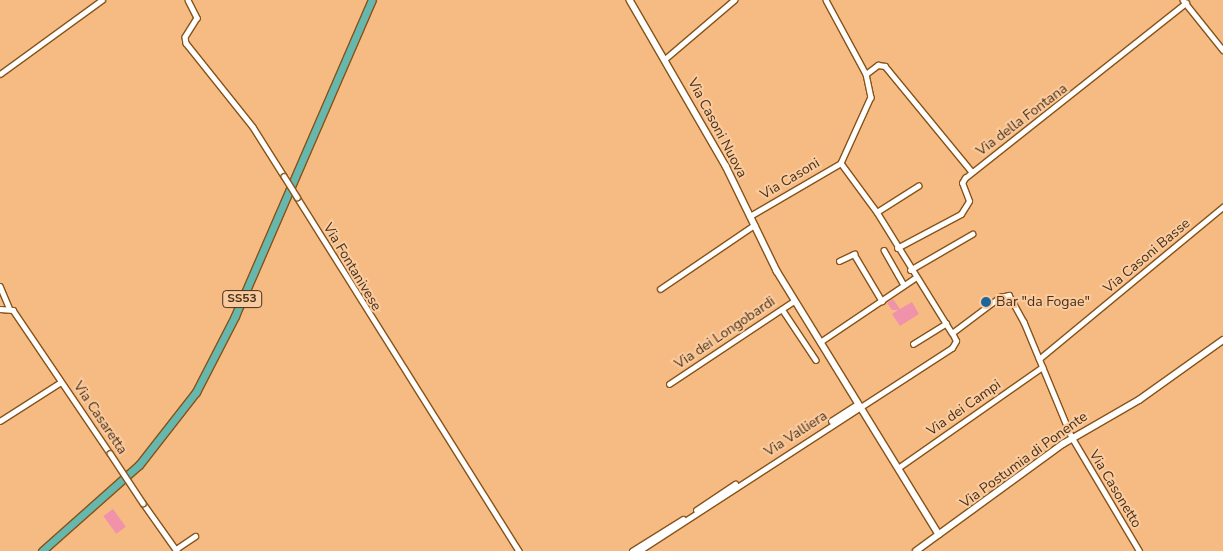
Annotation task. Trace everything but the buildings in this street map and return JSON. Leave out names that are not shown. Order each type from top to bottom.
[{"type":"highway","name":"SS53","points":[[42,551],[140,465],[196,392],[232,323],[372,0]]},
{"type":"main road","name":"Via Casoni Nuova","points":[[630,0],[665,59],[794,301],[939,534]]},
{"type":"main road","name":"Via Postumia di Ponente","points":[[916,551],[1072,438],[1139,400],[1223,340]]},
{"type":"street","points":[[0,74],[102,0]]},
{"type":"street","name":"Via Fontanivese","points":[[188,0],[197,18],[185,37],[186,43],[253,127],[519,551]]},
{"type":"street","points":[[665,59],[734,0]]},
{"type":"street","points":[[826,0],[866,74],[870,106],[841,163]]},
{"type":"street","points":[[1185,2],[1223,50]]},
{"type":"street","name":"Via della Fontana","points":[[866,74],[878,65],[885,66],[972,172],[1185,2]]},
{"type":"street","name":"Via Casoni","points":[[750,216],[841,163],[877,212],[910,270],[952,333]]},
{"type":"street","points":[[897,248],[968,207],[962,183],[972,172]]},
{"type":"street","points":[[877,212],[918,186]]},
{"type":"street","name":"Via Casoni Basse","points":[[1039,359],[1223,207]]},
{"type":"street","points":[[660,289],[754,225]]},
{"type":"street","points":[[910,270],[972,234]]},
{"type":"street","points":[[884,250],[904,285]]},
{"type":"street","points":[[839,261],[854,254],[882,300]]},
{"type":"street","points":[[820,342],[915,278]]},
{"type":"street","name":"Via Casaretta","points":[[0,286],[9,307],[176,550]]},
{"type":"street","points":[[952,333],[1000,297],[1009,296],[1039,359],[1072,438]]},
{"type":"street","name":"Via dei Longobardi","points":[[669,384],[794,301]]},
{"type":"street","points":[[0,309],[9,307]]},
{"type":"street","points":[[782,309],[816,360]]},
{"type":"street","points":[[914,344],[946,323]]},
{"type":"street","name":"Via Valliera","points":[[632,551],[858,405],[952,348],[956,341],[952,333]]},
{"type":"street","name":"Via dei Campi","points":[[898,468],[1042,367]]},
{"type":"street","points":[[0,421],[61,382]]},
{"type":"street","name":"Via Casonetto","points":[[1072,438],[1139,551]]},
{"type":"street","name":"Via Valliera","points":[[639,551],[804,440]]},
{"type":"street","points":[[176,550],[195,536]]},
{"type":"shaded area","points":[[893,299],[900,309],[912,302],[919,314],[900,326],[892,314],[898,310],[892,310],[887,303]]},
{"type":"shaded area","points":[[113,509],[126,527],[116,534],[103,516]]},
{"type":"place","name":"Bar \"da Fogae\"","points":[[986,302]]}]
